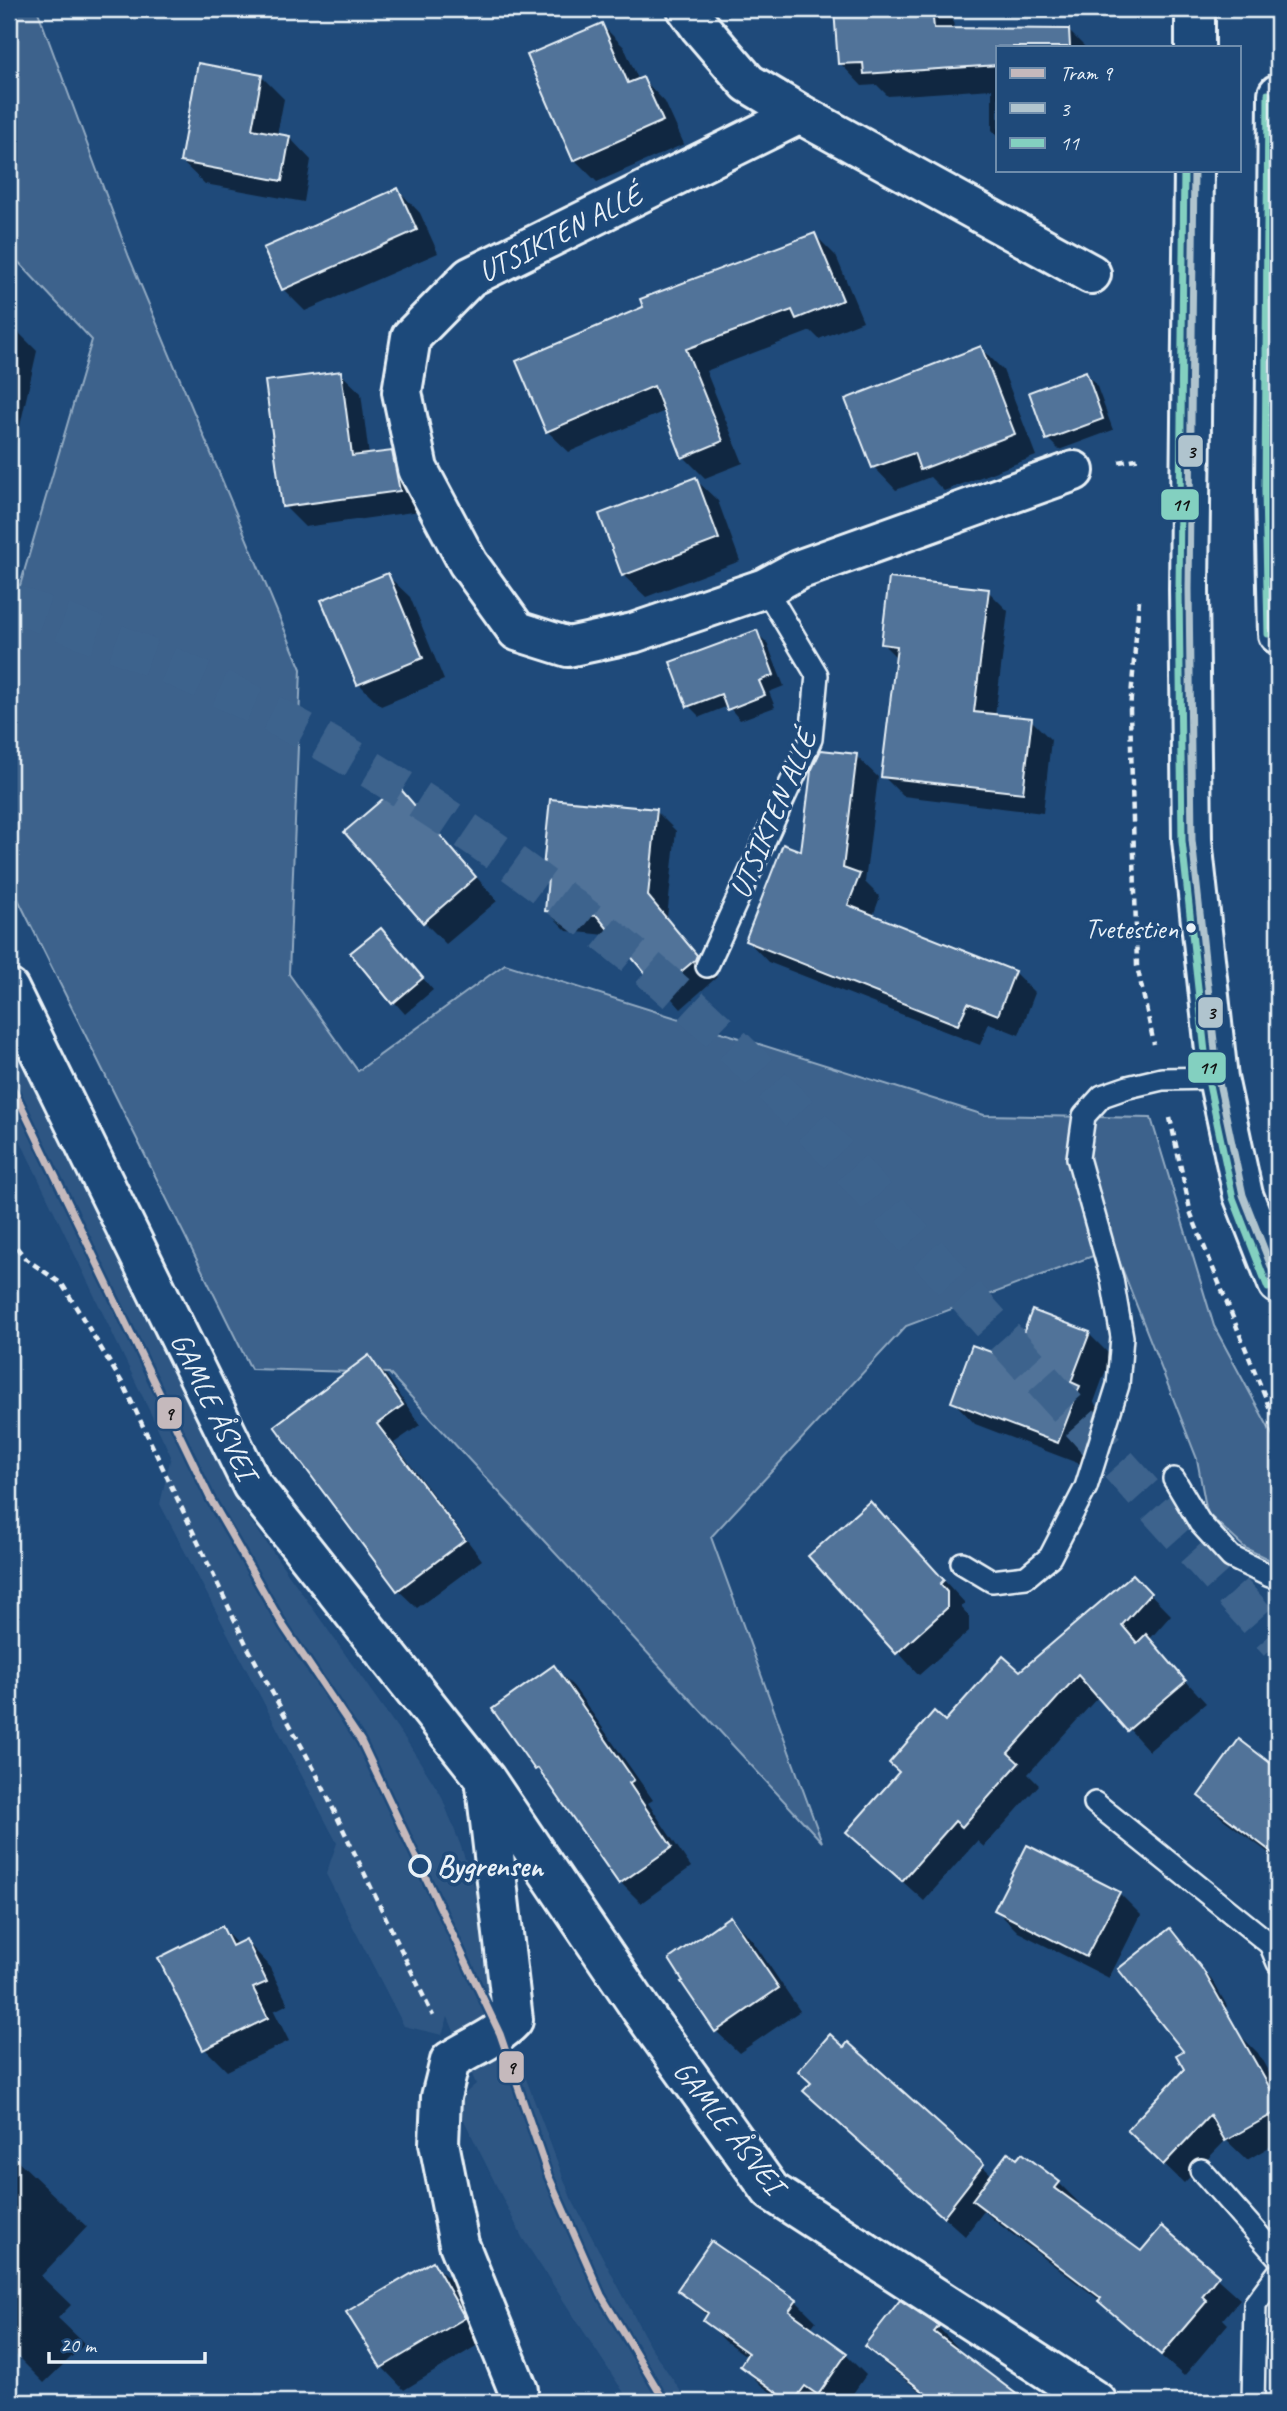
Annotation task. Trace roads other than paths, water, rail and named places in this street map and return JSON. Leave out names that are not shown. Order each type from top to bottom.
[{"type":"street","points":[[687,9],[748,83],[1091,275]]},
{"type":"street","points":[[1195,9],[1195,46]]},
{"type":"street","points":[[1278,94],[1275,491],[1278,634]]},
{"type":"street","name":"UTSIKTEN ALLÉ","points":[[800,114],[470,277],[411,337],[402,392],[418,469],[468,563],[517,631],[568,647],[633,633],[765,587],[798,570],[1074,471]]},
{"type":"street","points":[[1194,172],[1189,561],[1192,840],[1218,1078],[1243,1195],[1278,1284]]},
{"type":"street","name":"GAMLE ÅSVEI","points":[[9,989],[252,1485],[486,1780],[642,2011],[771,2191],[1097,2402]]},
{"type":"street","points":[[486,1780],[513,2020],[499,2034],[450,2061],[441,2097],[439,2143],[459,2244],[518,2396]]},
{"type":"lane","name":"UTSIKTEN ALLÉ","points":[[707,966],[811,739],[817,675],[765,587]]},
{"type":"lane","points":[[962,1563],[992,1581],[1026,1577],[1050,1557],[1086,1487],[1118,1385],[1122,1337],[1112,1279],[1078,1158],[1084,1116],[1102,1096],[1128,1087],[1161,1079],[1218,1078]]},
{"type":"lane","points":[[1174,1479],[1200,1523],[1231,1558],[1270,1576],[1278,1574]]},
{"type":"lane","points":[[1095,1803],[1275,1947]]},
{"type":"lane","points":[[1201,2170],[1278,2256]]},
{"type":"lane","points":[[1253,2402],[1255,2304],[1278,2273]]},
{"type":"tunnel","points":[[9,602],[91,633],[212,685],[291,724],[371,769],[491,848],[569,905],[644,965],[752,1065],[820,1136],[1278,1643]]},
{"type":"tram line","name":"9","points":[[9,1080],[211,1500],[284,1627],[361,1741],[500,2034],[548,2175],[601,2295],[665,2402]]},
{"type":"place","name":"Tvetestien","points":[[1191,928]]},
{"type":"place","name":"Bygrensen","points":[[420,1866]]}]
